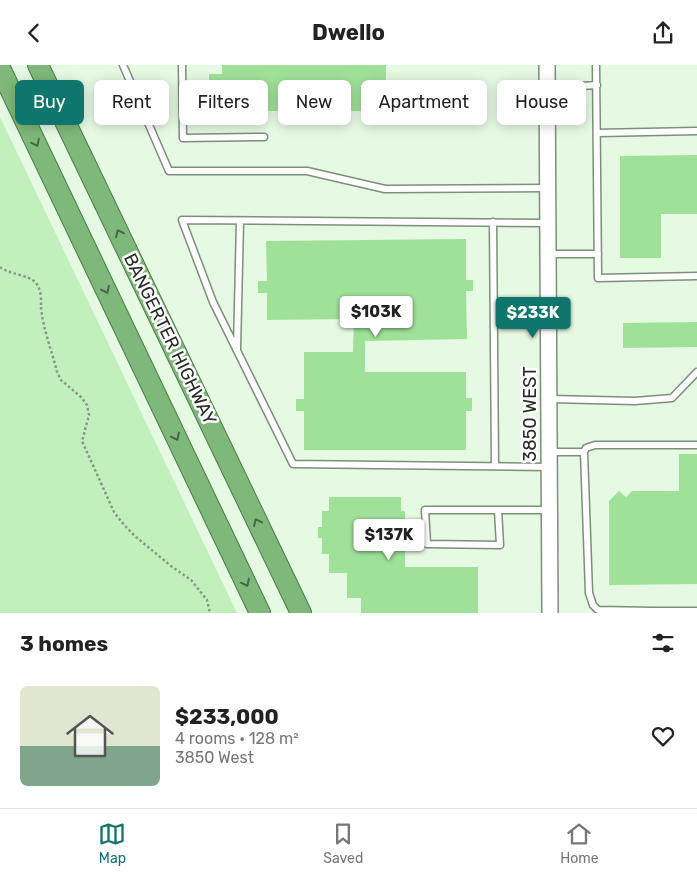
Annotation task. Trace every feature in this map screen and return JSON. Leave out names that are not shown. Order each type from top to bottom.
[{"type":"highway","name":"BANGERTER HIGHWAY","points":[[38,65],[301,613]]},
{"type":"highway","name":"BANGERTER HIGHWAY","points":[[0,67],[260,613]]},
{"type":"street","name":"3850 WEST","points":[[547,65],[547,80]]},
{"type":"street","name":"3850 WEST","points":[[547,125],[550,613]]},
{"type":"lane","points":[[122,65],[169,171],[307,171],[385,189],[548,188]]},
{"type":"lane","points":[[182,65],[183,138],[264,137]]},
{"type":"lane","points":[[596,65],[598,278],[697,276]]},
{"type":"lane","points":[[586,85],[597,85]]},
{"type":"lane","points":[[597,133],[697,131]]},
{"type":"lane","points":[[548,223],[182,220],[213,302],[293,464],[495,466],[584,452]]},
{"type":"lane","points":[[237,351],[240,221]]},
{"type":"lane","points":[[493,222],[495,466]]},
{"type":"lane","points":[[548,254],[598,254]]},
{"type":"lane","points":[[548,399],[635,401],[672,397],[697,372]]},
{"type":"lane","points":[[697,445],[595,445],[586,448],[584,452],[589,593],[593,605],[598,610],[697,611]]},
{"type":"lane","points":[[498,510],[500,545],[427,544],[425,510],[498,510],[549,510]]},
{"type":"path","points":[[0,267],[5,271],[34,281],[38,286],[41,296],[42,315],[60,380],[81,397],[87,405],[89,415],[82,441],[114,512],[136,537],[191,580],[207,600],[210,613]]},
{"type":"green space","points":[[0,117],[237,613],[0,613]]},
{"type":"building","points":[[222,65],[386,65],[386,80],[361,80],[361,111],[351,111],[351,80],[278,80],[278,111],[268,111],[268,80],[209,80],[209,74],[222,74]]},
{"type":"building","points":[[697,155],[697,214],[661,214],[661,258],[620,258],[620,156]]},
{"type":"building","points":[[466,239],[466,280],[473,280],[473,291],[466,291],[467,339],[365,341],[365,372],[466,372],[466,398],[472,398],[472,411],[466,411],[466,450],[304,450],[304,411],[296,411],[296,399],[304,399],[304,352],[353,352],[354,319],[267,320],[267,293],[258,293],[258,281],[267,281],[266,241]]},
{"type":"building","points":[[697,322],[697,347],[623,348],[623,323]]},
{"type":"building","points":[[679,454],[697,454],[697,584],[609,585],[609,501],[619,491],[626,497],[632,491],[679,491]]},
{"type":"building","points":[[329,497],[401,497],[401,511],[405,511],[405,527],[412,527],[412,538],[405,538],[405,567],[478,567],[478,613],[361,613],[361,598],[347,598],[347,573],[329,573],[329,554],[322,554],[322,538],[318,538],[318,527],[322,527],[322,511],[329,511]]}]
